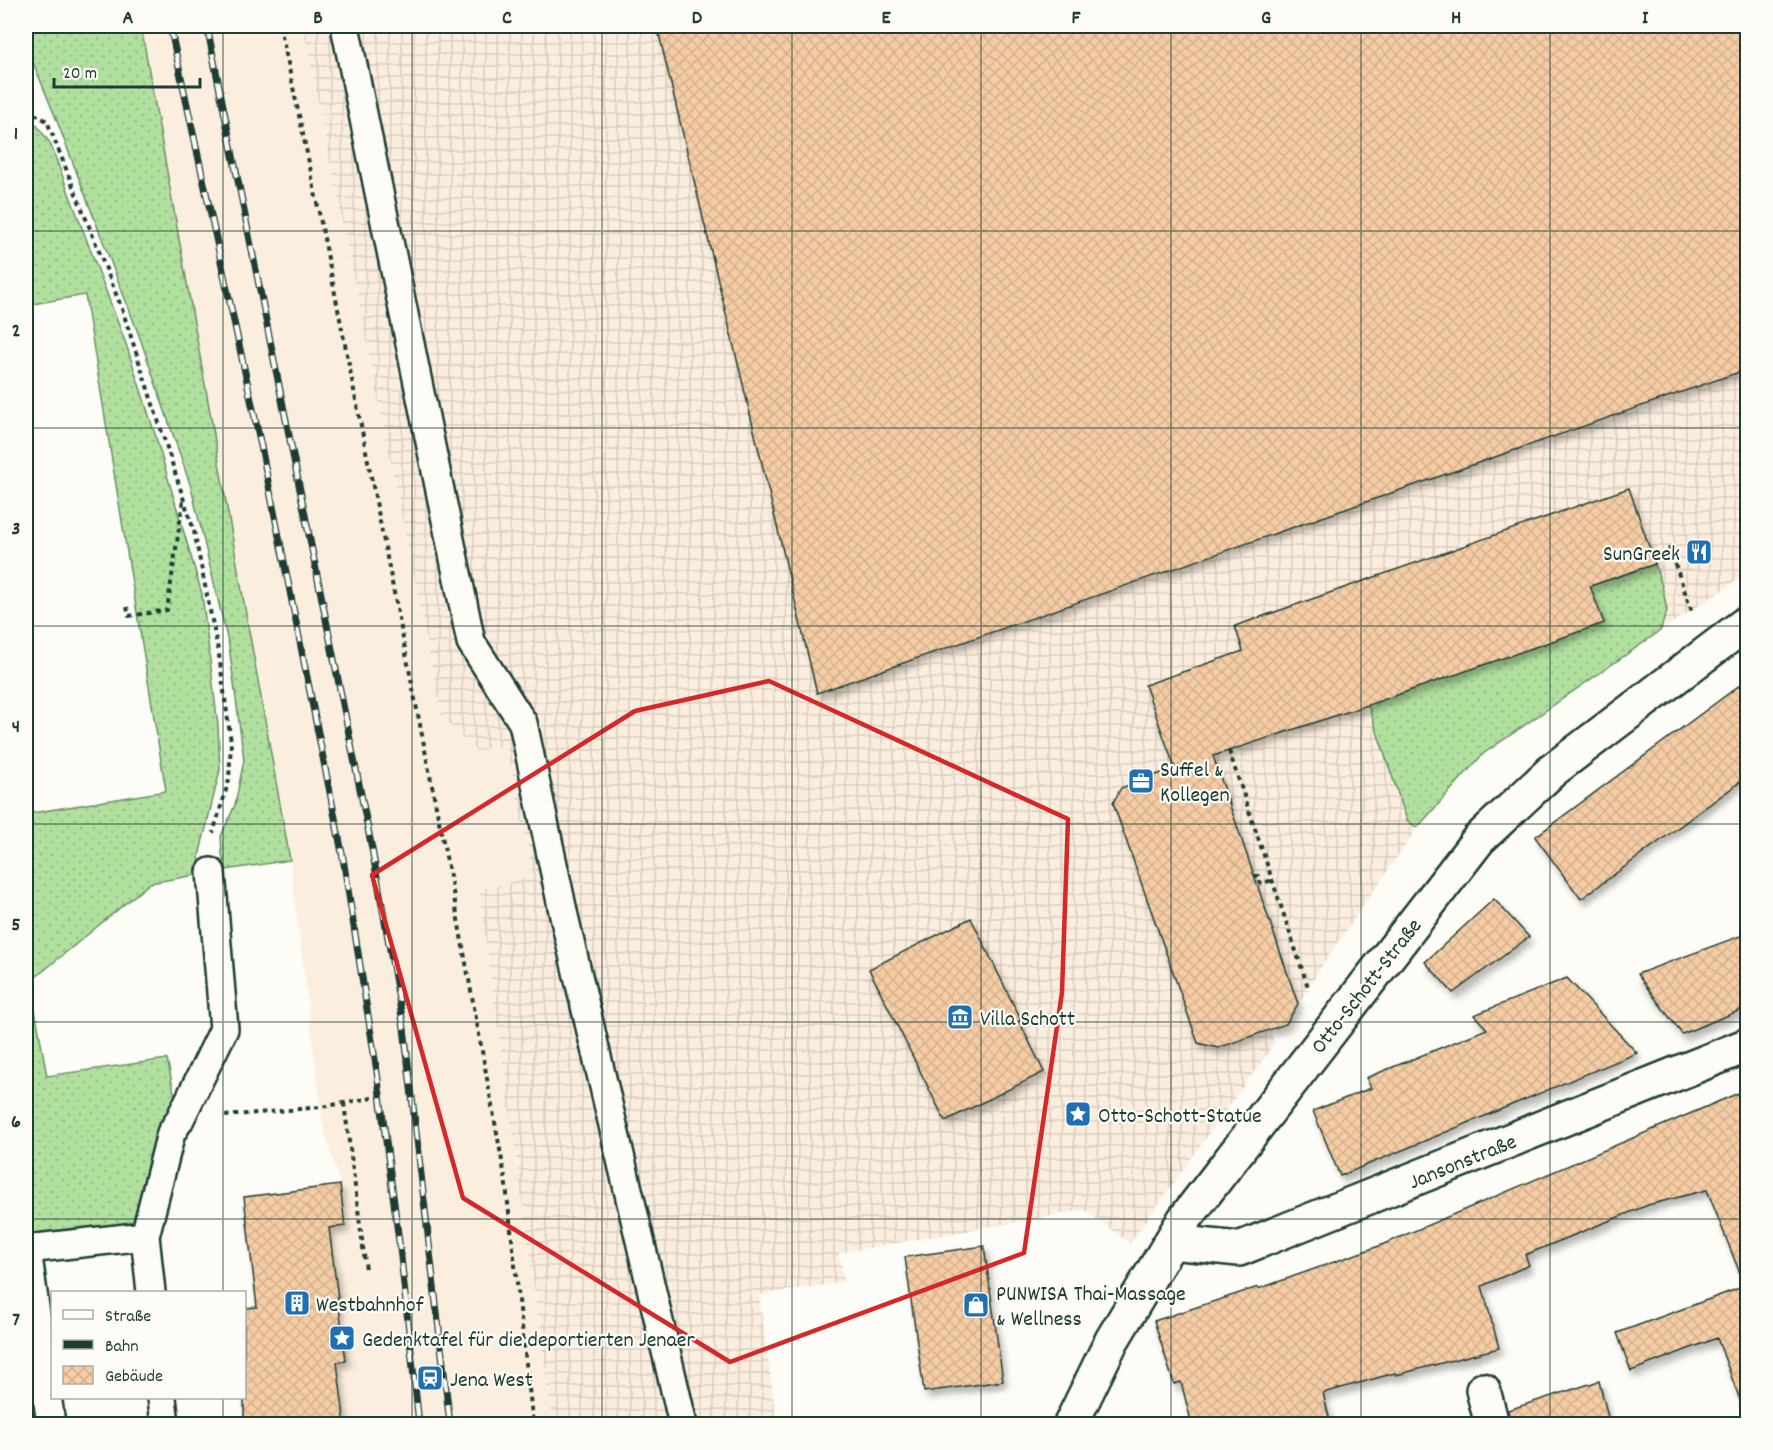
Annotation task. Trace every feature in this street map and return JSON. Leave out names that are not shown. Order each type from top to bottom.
[{"type":"street","name":"Otto-Schott-Straße","points":[[1071,1425],[1112,1340],[1184,1220],[1479,839],[1553,770],[1748,622]]},
{"type":"street","name":"Jansonstraße","points":[[1171,1242],[1239,1249],[1748,1045]]},
{"type":"street","points":[[1484,1390],[1492,1425]]},
{"type":"lane","points":[[345,26],[471,642],[523,723],[564,916],[683,1425]]},
{"type":"lane","points":[[151,1291],[145,1236],[171,1133],[224,1029],[211,872]]},
{"type":"lane","points":[[51,1425],[27,1250],[145,1236]]},
{"type":"lane","points":[[162,1399],[165,1425]]},
{"type":"path","points":[[280,26],[451,880],[505,1177],[533,1425]]},
{"type":"path","points":[[26,75],[32,112]]},
{"type":"path","points":[[26,111],[47,121],[122,309],[194,531],[219,655],[231,742],[229,780],[209,850],[211,872]]},
{"type":"path","points":[[127,607],[129,616],[167,610],[183,500]]},
{"type":"path","points":[[1669,548],[1706,652]]},
{"type":"path","points":[[1229,752],[1324,1037]]},
{"type":"path","points":[[1254,876],[1258,876],[1261,884],[1272,880]]},
{"type":"path","points":[[179,1121],[321,1107],[372,1098]]},
{"type":"path","points":[[344,1103],[366,1270]]},
{"type":"highlighted area","points":[[769,681],[1068,819],[1062,992],[1024,1253],[730,1362],[463,1198],[372,875],[635,711]]},
{"type":"shaded area","points":[[141,26],[303,26],[442,717],[505,744],[533,876],[479,891],[553,1424],[345,1424],[323,1229],[345,1225],[340,1185],[323,1125],[290,860]]},
{"type":"shaded area","points":[[303,26],[1747,26],[1747,574],[1660,631],[1483,754],[1417,828],[1321,967],[1286,1024],[1271,1030],[1274,1044],[1130,1243],[1085,1210],[839,1253],[844,1282],[759,1295],[777,1424],[553,1424],[479,890],[533,876],[506,745],[476,751],[442,717]]},
{"type":"green space","points":[[26,26],[141,26],[290,860],[226,870],[221,836],[235,805],[244,760],[229,646],[191,487],[140,338],[26,45]]},
{"type":"green space","points":[[26,120],[36,124],[50,143],[126,344],[155,434],[202,594],[218,726],[220,770],[199,856],[202,874],[150,883],[30,982],[47,1076],[167,1059],[176,1102],[136,1227],[26,1240],[26,814],[166,791],[85,295],[26,305]]},
{"type":"green space","points":[[1655,564],[1667,611],[1660,631],[1483,754],[1417,828],[1407,820],[1368,705],[1603,623],[1590,586]]},
{"type":"building","points":[[657,26],[1748,26],[1748,369],[817,693]]},
{"type":"building","points":[[1629,488],[1655,564],[1590,586],[1604,623],[1213,756],[1298,1004],[1286,1024],[1218,1048],[1198,1043],[1113,803],[1121,788],[1175,768],[1145,685],[1243,651],[1235,626]]},
{"type":"building","points":[[1748,679],[1748,776],[1581,899],[1535,837]]},
{"type":"building","points":[[1494,899],[1529,937],[1453,993],[1425,962]]},
{"type":"building","name":"Villa Schott","points":[[971,918],[1044,1072],[945,1121],[869,969]]},
{"type":"building","points":[[1748,933],[1748,1007],[1682,1034],[1637,974]]},
{"type":"building","points":[[1567,978],[1637,1053],[1340,1176],[1313,1111],[1371,1088],[1366,1078],[1487,1029],[1474,1015]]},
{"type":"building","points":[[1748,1089],[1748,1407],[1743,1408],[1717,1338],[1631,1371],[1617,1333],[1745,1286],[1707,1190],[1648,1205],[1525,1255],[1529,1265],[1482,1286],[1499,1348],[1323,1393],[1331,1425],[1192,1425],[1181,1382],[1174,1384],[1154,1321],[1258,1287],[1258,1289],[1379,1246]]},
{"type":"building","name":"Westbahnhof","points":[[340,1185],[345,1226],[329,1228],[346,1361],[337,1362],[345,1425],[244,1425],[246,1308],[257,1307],[244,1197]]},
{"type":"building","points":[[984,1246],[1003,1381],[924,1392],[905,1257]]},
{"type":"building","points":[[1599,1381],[1610,1425],[1510,1425],[1508,1410]]},
{"type":"railway","points":[[170,26],[261,446],[343,858],[377,1072],[401,1257],[419,1424]]},
{"type":"railway","points":[[207,26],[372,849],[404,1028],[450,1424]]},
{"type":"place","name":"SunGreek","points":[[1699,552]]},
{"type":"place","name":"Suffel & Kollegen","points":[[1141,781]]},
{"type":"place","name":"Villa Schott","points":[[960,1017]]},
{"type":"place","name":"Otto-Schott-Statue","points":[[1078,1114]]},
{"type":"place","name":"Westbahnhof","points":[[297,1303]]},
{"type":"place","name":"PUNWISA Thai-Massage & Wellness","points":[[976,1305]]},
{"type":"place","name":"Gedenktafel für die deportierten Jenaer","points":[[342,1338]]},
{"type":"place","name":"Jena West","points":[[430,1378]]}]
